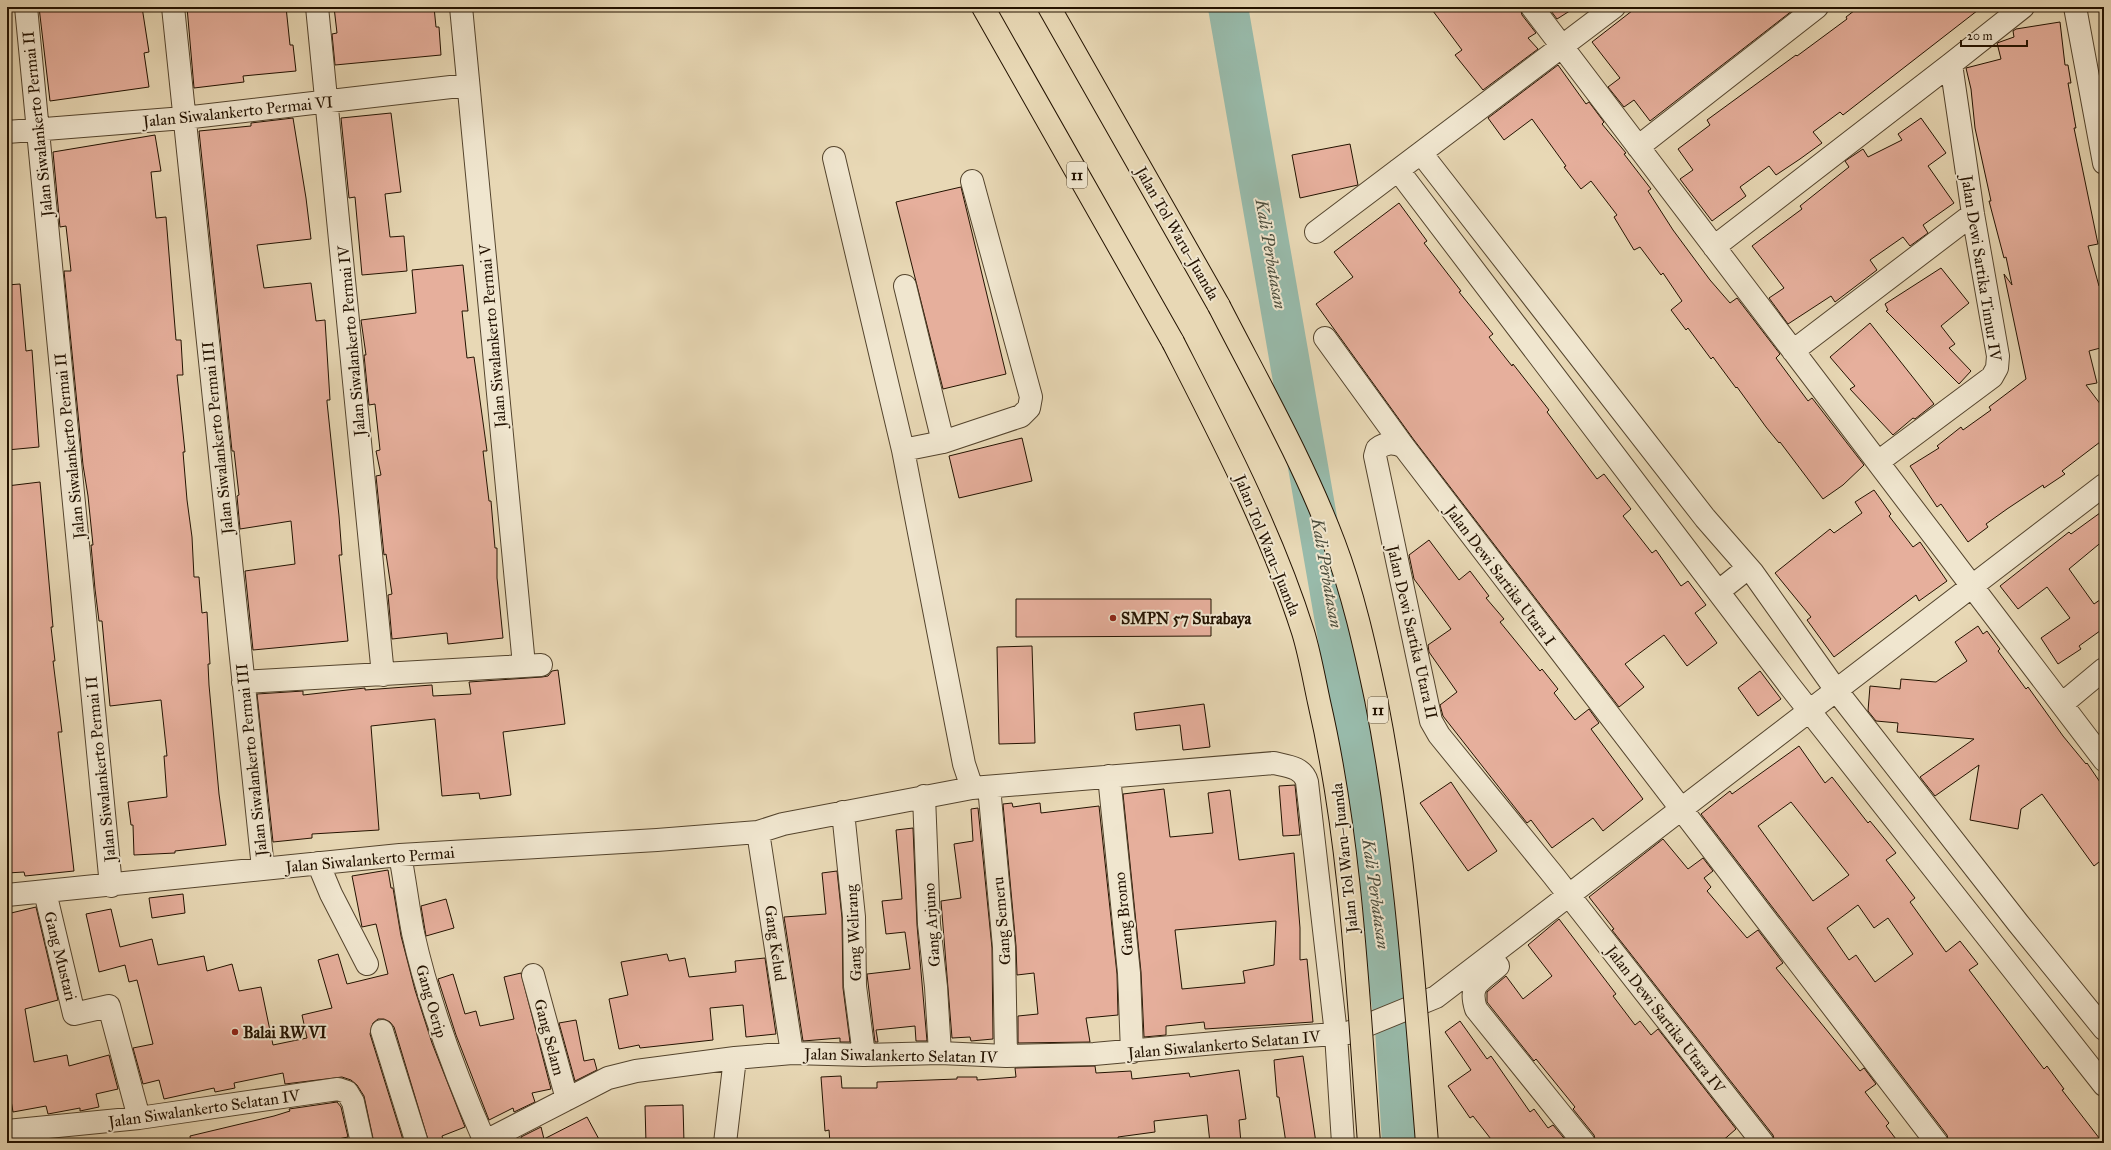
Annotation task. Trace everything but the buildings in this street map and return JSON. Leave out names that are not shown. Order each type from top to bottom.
[{"type":"highway","name":"Jalan Tol Waru–Juanda","points":[[983,7],[1173,342],[1248,493],[1287,584],[1304,635],[1334,765],[1345,850],[1369,1143]]},
{"type":"highway","name":"Jalan Tol Waru–Juanda","points":[[1050,7],[1219,306],[1294,451],[1334,544],[1357,618],[1386,752],[1403,868],[1427,1143]]},
{"type":"street","name":"Jalan Siwalankerto Permai II","points":[[26,7],[111,886]]},
{"type":"street","name":"Jalan Siwalankerto Permai III","points":[[173,7],[263,868]]},
{"type":"street","name":"Jalan Siwalankerto Permai IV","points":[[318,7],[383,675]]},
{"type":"street","name":"Jalan Siwalankerto Permai V","points":[[383,675],[532,665],[468,85],[461,7]]},
{"type":"street","points":[[1532,7],[2104,760]]},
{"type":"street","points":[[1316,232],[1614,7]]},
{"type":"street","points":[[1638,147],[1817,7]]},
{"type":"street","points":[[1714,247],[1952,64],[2023,7]]},
{"type":"street","points":[[2074,7],[2104,163]]},
{"type":"street","name":"Jalan Dewi Sartika Timur IV","points":[[1878,462],[1992,377],[1997,368],[1998,356],[1973,214],[1952,64]]},
{"type":"street","name":"Jalan Siwalankerto Permai VI","points":[[7,132],[184,118],[468,85]]},
{"type":"street","points":[[1421,153],[1705,518],[1748,568],[1836,690],[2018,923],[2104,1029]]},
{"type":"street","name":"Gang Semeru","points":[[834,158],[903,450],[964,764],[980,787],[1004,947],[1006,1056]]},
{"type":"street","points":[[1398,170],[1810,710],[2104,1085]]},
{"type":"street","points":[[903,450],[943,442],[1021,416],[1029,408],[1031,397],[972,181]]},
{"type":"street","points":[[1439,224],[1463,206]]},
{"type":"street","points":[[1793,351],[1973,214]]},
{"type":"street","points":[[905,286],[943,442]]},
{"type":"street","name":"Jalan Dewi Sartika Utara I","points":[[1325,338],[1404,447],[1937,1143]]},
{"type":"street","name":"Jalan Dewi Sartika Utara II","points":[[1404,447],[1391,443],[1383,445],[1377,449],[1375,456],[1431,721],[1439,735],[1569,896]]},
{"type":"street","name":"Jalan Siwalankerto Selatan IV","points":[[483,1142],[608,1078],[636,1071],[735,1058],[792,1053],[864,1055],[940,1053],[1006,1056],[1132,1052],[1249,1040],[1342,1033],[1436,997],[2104,485]]},
{"type":"street","points":[[1719,591],[1748,568]]},
{"type":"street","points":[[2062,704],[2104,669]]},
{"type":"street","points":[[243,682],[383,675]]},
{"type":"street","name":"Jalan Siwalankerto Permai","points":[[7,895],[111,886],[263,868],[400,855],[639,841],[758,832],[783,824],[924,796],[980,787],[1274,763],[1293,767],[1306,776],[1342,1033],[1343,1143]]},
{"type":"street","name":"Gang Bromo","points":[[1109,776],[1129,973],[1132,1052]]},
{"type":"street","name":"Gang Arjuno","points":[[924,796],[929,924],[936,987],[940,1053]]},
{"type":"street","name":"Gang Welirang","points":[[843,812],[854,917],[855,986],[864,1055]]},
{"type":"street","name":"Gang Kelud","points":[[758,832],[792,1053]]},
{"type":"street","name":"Gang Oerip","points":[[400,855],[414,933],[446,1048],[456,1077],[483,1142]]},
{"type":"street","points":[[318,863],[331,894],[367,964]]},
{"type":"street","name":"Gang Mustari","points":[[45,892],[74,1014],[109,1006],[139,1118]]},
{"type":"street","name":"Jalan Dewi Sartika Utara IV","points":[[1569,896],[1763,1143]]},
{"type":"street","points":[[1505,944],[1503,956],[1498,966],[1476,985],[1472,996],[1476,1009],[1584,1143]]},
{"type":"street","name":"Gang Selam","points":[[533,975],[567,1099]]},
{"type":"street","points":[[382,1030],[417,1143]]},
{"type":"street","points":[[725,1143],[735,1058]]},
{"type":"street","name":"Jalan Siwalankerto Selatan IV","points":[[7,1131],[139,1118],[338,1089],[347,1092],[353,1102],[362,1143]]},
{"type":"waterway","name":"Kali Perbatasan","points":[[1228,7],[1356,742],[1395,1028],[1402,1143]]},
{"type":"place","name":"SMPN 57 Surabaya","points":[[1113,618]]},
{"type":"place","name":"Balai RW VI","points":[[235,1032]]}]
